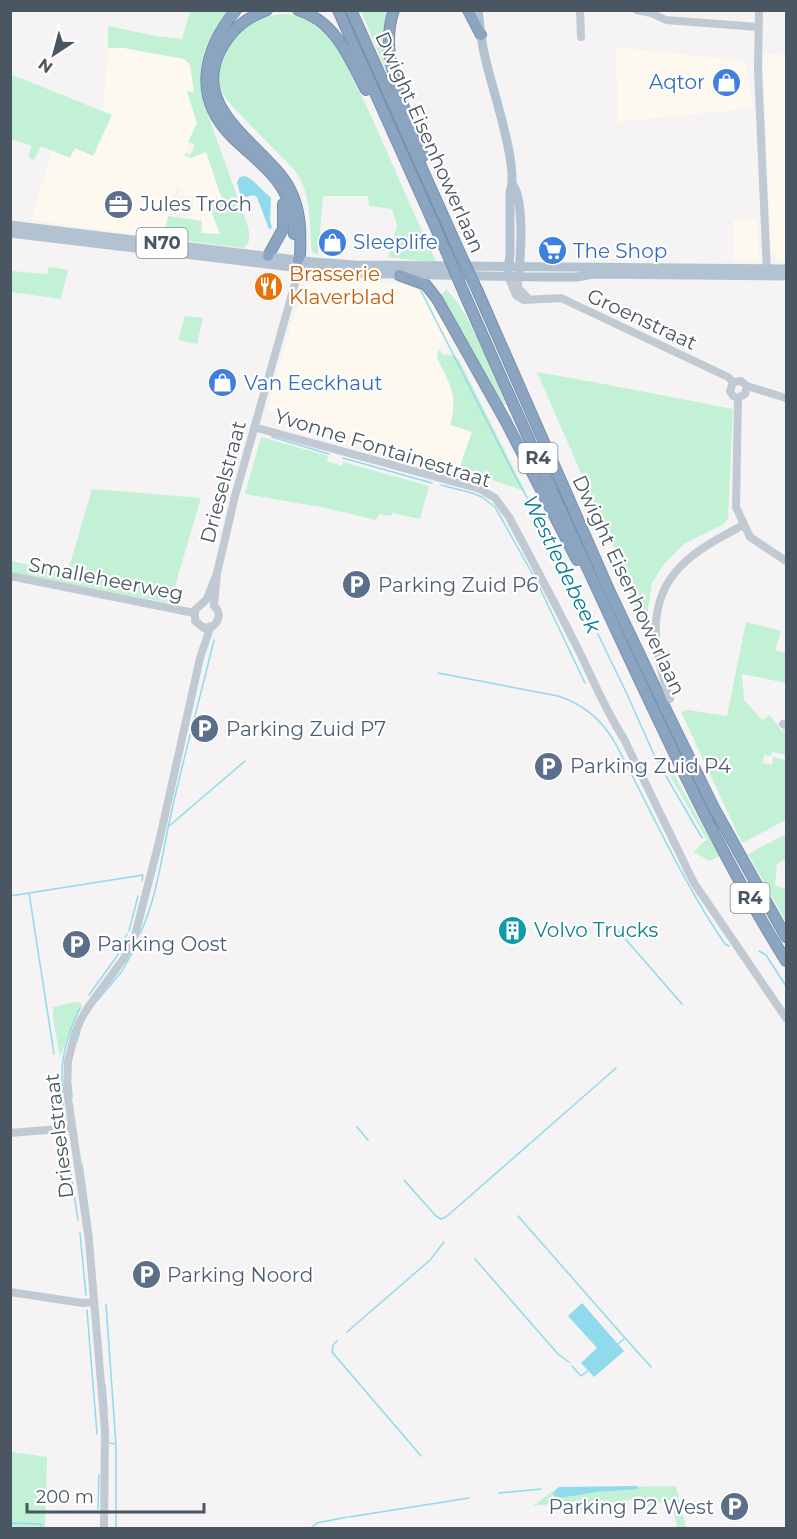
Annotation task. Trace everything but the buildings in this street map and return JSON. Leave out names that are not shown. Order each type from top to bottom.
[{"type":"highway","points":[[236,10],[218,33],[207,61],[208,99],[222,126],[275,178],[289,203],[295,256],[298,264]]},
{"type":"highway","points":[[267,10],[253,15],[238,25],[227,38],[217,61],[214,84],[223,112],[239,132],[281,174],[291,191],[300,224],[298,264]]},
{"type":"highway","points":[[298,10],[320,20],[335,34],[369,96],[384,115]]},
{"type":"highway","name":"Dwight Eisenhowerlaan","points":[[338,10],[606,609],[709,824],[786,962]]},
{"type":"highway","name":"Dwight Eisenhowerlaan","points":[[351,10],[609,590],[714,808],[786,937]]},
{"type":"highway","points":[[394,10],[390,27],[389,50],[394,76],[425,163],[430,188]]},
{"type":"highway","points":[[468,10],[481,34]]},
{"type":"highway","points":[[268,256],[281,234],[284,219],[284,209],[275,178]]},
{"type":"highway","points":[[399,275],[426,285],[437,299],[506,420],[578,562],[606,609]]},
{"type":"main road","points":[[478,10],[481,34],[511,165],[513,185],[517,192],[519,272]]},
{"type":"main road","points":[[508,272],[510,192],[513,185]]},
{"type":"main road","name":"N70","points":[[10,225],[29,232]]},
{"type":"main road","name":"N70","points":[[10,234],[29,232],[399,275],[519,272],[577,277],[593,274],[767,273],[786,276]]},
{"type":"main road","name":"N70","points":[[159,247],[268,256],[298,264],[508,272]]},
{"type":"main road","name":"N70","points":[[767,273],[786,269]]},
{"type":"street","points":[[580,10],[580,37]]},
{"type":"street","points":[[637,10],[666,20],[758,27]]},
{"type":"street","points":[[759,10],[767,273]]},
{"type":"street","name":"Drieselstraat","points":[[200,658],[201,641],[194,613],[196,608],[207,599],[217,573],[235,496],[290,302],[298,264]]},
{"type":"street","points":[[508,272],[516,295],[524,300],[534,300]]},
{"type":"street","points":[[519,272],[518,288],[534,300]]},
{"type":"street","name":"Groenstraat","points":[[534,300],[561,298],[728,377],[732,382]]},
{"type":"street","points":[[738,398],[730,391],[732,382],[741,381],[747,386],[786,398]]},
{"type":"street","points":[[738,398],[745,394],[747,386]]},
{"type":"street","points":[[738,398],[736,507],[750,537],[786,561]]},
{"type":"street","name":"Yvonne Fontainestraat","points":[[254,427],[480,489],[495,498],[509,517],[601,696],[604,707],[624,739],[694,883],[786,1018]]},
{"type":"street","points":[[670,699],[660,673],[655,638],[657,612],[664,589],[683,564],[702,549],[743,525]]},
{"type":"street","name":"Drieselstraat","points":[[104,1528],[106,1442],[89,1241],[66,1078],[70,1046],[89,1006],[124,958],[135,935],[159,842],[200,658],[210,628],[219,618],[214,606],[217,573]]},
{"type":"street","name":"Smalleheerweg","points":[[10,576],[194,613]]},
{"type":"street","points":[[202,604],[210,603],[214,606]]},
{"type":"street","points":[[198,625],[210,628]]},
{"type":"street","points":[[10,1133],[72,1128]]},
{"type":"street","points":[[10,1292],[83,1303],[93,1302]]},
{"type":"shaded area","points":[[616,47],[745,61],[754,108],[618,122]]},
{"type":"shaded area","points":[[108,48],[124,48],[184,59],[190,64],[194,92],[187,92],[197,123],[185,155],[191,158],[206,152],[222,199],[206,198],[220,235],[201,233],[202,221],[191,219],[194,197],[179,195],[180,188],[176,186],[163,238],[31,220],[52,151],[70,158],[75,148],[93,156],[111,115],[103,111]]},
{"type":"shaded area","points":[[763,54],[786,55],[786,261],[779,261],[771,251]]},
{"type":"shaded area","points":[[757,219],[759,259],[734,261],[733,220]]},
{"type":"shaded area","points":[[312,279],[424,288],[455,342],[443,341],[437,358],[452,389],[454,410],[472,432],[459,469],[267,411],[294,316],[306,287]]},
{"type":"green space","points":[[190,11],[229,11],[204,53],[201,86],[203,101],[248,227],[249,239],[243,248],[163,238],[168,216],[202,221],[201,233],[220,234],[206,198],[222,199],[206,152],[191,158],[184,155],[185,153],[190,155],[195,145],[188,142],[197,123],[187,91],[194,92],[190,64],[184,59],[124,48],[108,48],[108,26],[182,39]]},
{"type":"green space","points":[[361,11],[390,11],[390,76],[388,76]]},
{"type":"green space","points":[[280,14],[308,19],[322,28],[337,47],[437,263],[388,257],[397,226],[392,209],[369,206],[368,196],[323,196],[318,255],[312,252],[307,201],[301,181],[292,167],[229,103],[223,94],[219,79],[222,60],[246,27],[265,17]]},
{"type":"green space","points":[[10,74],[112,115],[93,156],[75,148],[70,158],[41,146],[34,160],[28,157],[32,146],[11,139]]},
{"type":"green space","points":[[49,267],[68,270],[61,299],[11,292],[11,271],[47,274]]},
{"type":"green space","points":[[446,290],[462,310],[479,343],[506,404],[501,407],[440,296]]},
{"type":"green space","points":[[185,316],[203,318],[197,344],[178,340]]},
{"type":"green space","points":[[439,349],[442,354],[458,358],[525,491],[459,469],[472,432],[450,425],[453,415],[453,398],[449,382],[437,358]]},
{"type":"green space","points":[[537,372],[733,409],[728,518],[724,524],[685,543],[664,564],[652,583],[646,623],[642,623],[619,560]]},
{"type":"green space","points":[[261,437],[328,456],[327,461],[342,466],[343,462],[429,486],[420,519],[393,513],[391,516],[379,514],[376,520],[326,508],[245,494]]},
{"type":"green space","points":[[92,489],[201,498],[170,603],[11,573],[12,561],[67,574]]},
{"type":"green space","points":[[746,622],[781,631],[775,650],[786,653],[786,683],[742,674],[744,700],[762,720],[770,715],[781,730],[786,731],[786,755],[772,752],[771,756],[764,755],[763,763],[772,765],[773,757],[786,760],[786,820],[742,843],[681,712],[688,710],[727,716]]},
{"type":"green space","points":[[670,767],[719,856],[710,861],[694,852],[707,840],[666,769]]},
{"type":"green space","points":[[786,834],[786,859],[777,864],[775,885],[786,889],[786,922],[748,854]]},
{"type":"green space","points":[[74,1002],[81,1003],[82,1007],[72,1025],[60,1057],[53,1007]]},
{"type":"green space","points":[[11,1452],[47,1457],[45,1528],[11,1528]]},
{"type":"green space","points":[[676,1486],[686,1528],[678,1528],[670,1500],[643,1508],[639,1498],[602,1505],[603,1511],[582,1514],[579,1501],[533,1506],[557,1488]]},
{"type":"water","points":[[245,176],[271,198],[272,228],[269,229],[257,197],[253,195],[246,197],[240,193],[237,182],[240,177]]},
{"type":"water","points":[[582,1303],[624,1351],[594,1377],[581,1363],[597,1348],[568,1316]]},
{"type":"water","points":[[637,1486],[639,1488],[637,1489],[559,1498],[553,1493],[559,1487]]},
{"type":"waterway","name":"Westledebeek","points":[[421,291],[515,476],[563,562],[655,757],[702,838]]},
{"type":"waterway","points":[[272,437],[329,454]]},
{"type":"waterway","points":[[343,458],[432,483]]},
{"type":"waterway","points":[[441,485],[482,497],[495,507],[537,582],[585,683]]},
{"type":"waterway","name":"Westledebeek","points":[[140,934],[155,891],[176,792],[214,640]]},
{"type":"waterway","name":"Westledebeek","points":[[438,673],[558,696],[575,703],[597,719],[614,741],[694,895],[725,944],[729,946]]},
{"type":"waterway","points":[[168,827],[245,761]]},
{"type":"waterway","points":[[10,896],[143,875],[142,881]]},
{"type":"waterway","points":[[29,893],[54,1054]]},
{"type":"waterway","points":[[129,931],[138,896]]},
{"type":"waterway","points":[[615,927],[682,1004]]},
{"type":"waterway","points":[[89,995],[117,956],[127,934]]},
{"type":"waterway","points":[[97,1001],[122,971],[134,950]]},
{"type":"waterway","points":[[759,951],[766,955],[786,986]]},
{"type":"waterway","points":[[65,1119],[62,1088],[63,1062],[68,1036],[80,1008]]},
{"type":"waterway","points":[[77,1041],[80,1031]]},
{"type":"waterway","points":[[404,1180],[436,1216],[441,1219],[446,1217],[616,1068]]},
{"type":"waterway","points":[[71,1084],[72,1097]]},
{"type":"waterway","points":[[357,1127],[368,1140]]},
{"type":"waterway","points":[[66,1140],[78,1220]]},
{"type":"waterway","points":[[82,1164],[92,1237]]},
{"type":"waterway","points":[[518,1216],[625,1338],[618,1344]]},
{"type":"waterway","points":[[80,1233],[86,1295]]},
{"type":"waterway","points":[[347,1332],[430,1260],[444,1242]]},
{"type":"waterway","points":[[475,1259],[558,1354],[569,1362]]},
{"type":"waterway","points":[[106,1304],[116,1445],[116,1528]]},
{"type":"waterway","points":[[87,1310],[97,1434]]},
{"type":"waterway","points":[[626,1339],[651,1367]]},
{"type":"waterway","points":[[337,1341],[333,1345],[332,1352],[421,1456]]},
{"type":"waterway","points":[[572,1366],[581,1376],[588,1371]]},
{"type":"waterway","points":[[105,1385],[107,1411]]},
{"type":"waterway","points":[[110,1443],[115,1444]]},
{"type":"waterway","points":[[98,1509],[99,1475]]},
{"type":"waterway","points":[[499,1493],[541,1489]]},
{"type":"waterway","points":[[349,1517],[469,1498]]},
{"type":"waterway","points":[[311,1528],[317,1523],[347,1517]]},
{"type":"waterway","points":[[10,1523],[41,1524],[41,1528]]},
{"type":"place","name":"Aqtor","points":[[726,82]]},
{"type":"place","name":"Jules Troch","points":[[119,204]]},
{"type":"place","name":"Sleeplife","points":[[332,242]]},
{"type":"place","name":"The Shop","points":[[552,251]]},
{"type":"place","name":"Brasserie Klaverblad","points":[[268,286]]},
{"type":"place","name":"Van Eeckhaut","points":[[223,383]]},
{"type":"place","name":"Parking Zuid P6","points":[[357,585]]},
{"type":"place","name":"Parking Zuid P7","points":[[205,729]]},
{"type":"place","name":"Parking Zuid P4","points":[[549,766]]},
{"type":"place","name":"Volvo Trucks","points":[[513,930]]},
{"type":"place","name":"Parking Oost","points":[[76,944]]},
{"type":"place","name":"Parking Noord","points":[[146,1275]]},
{"type":"place","name":"Parking P2 West","points":[[735,1507]]}]
